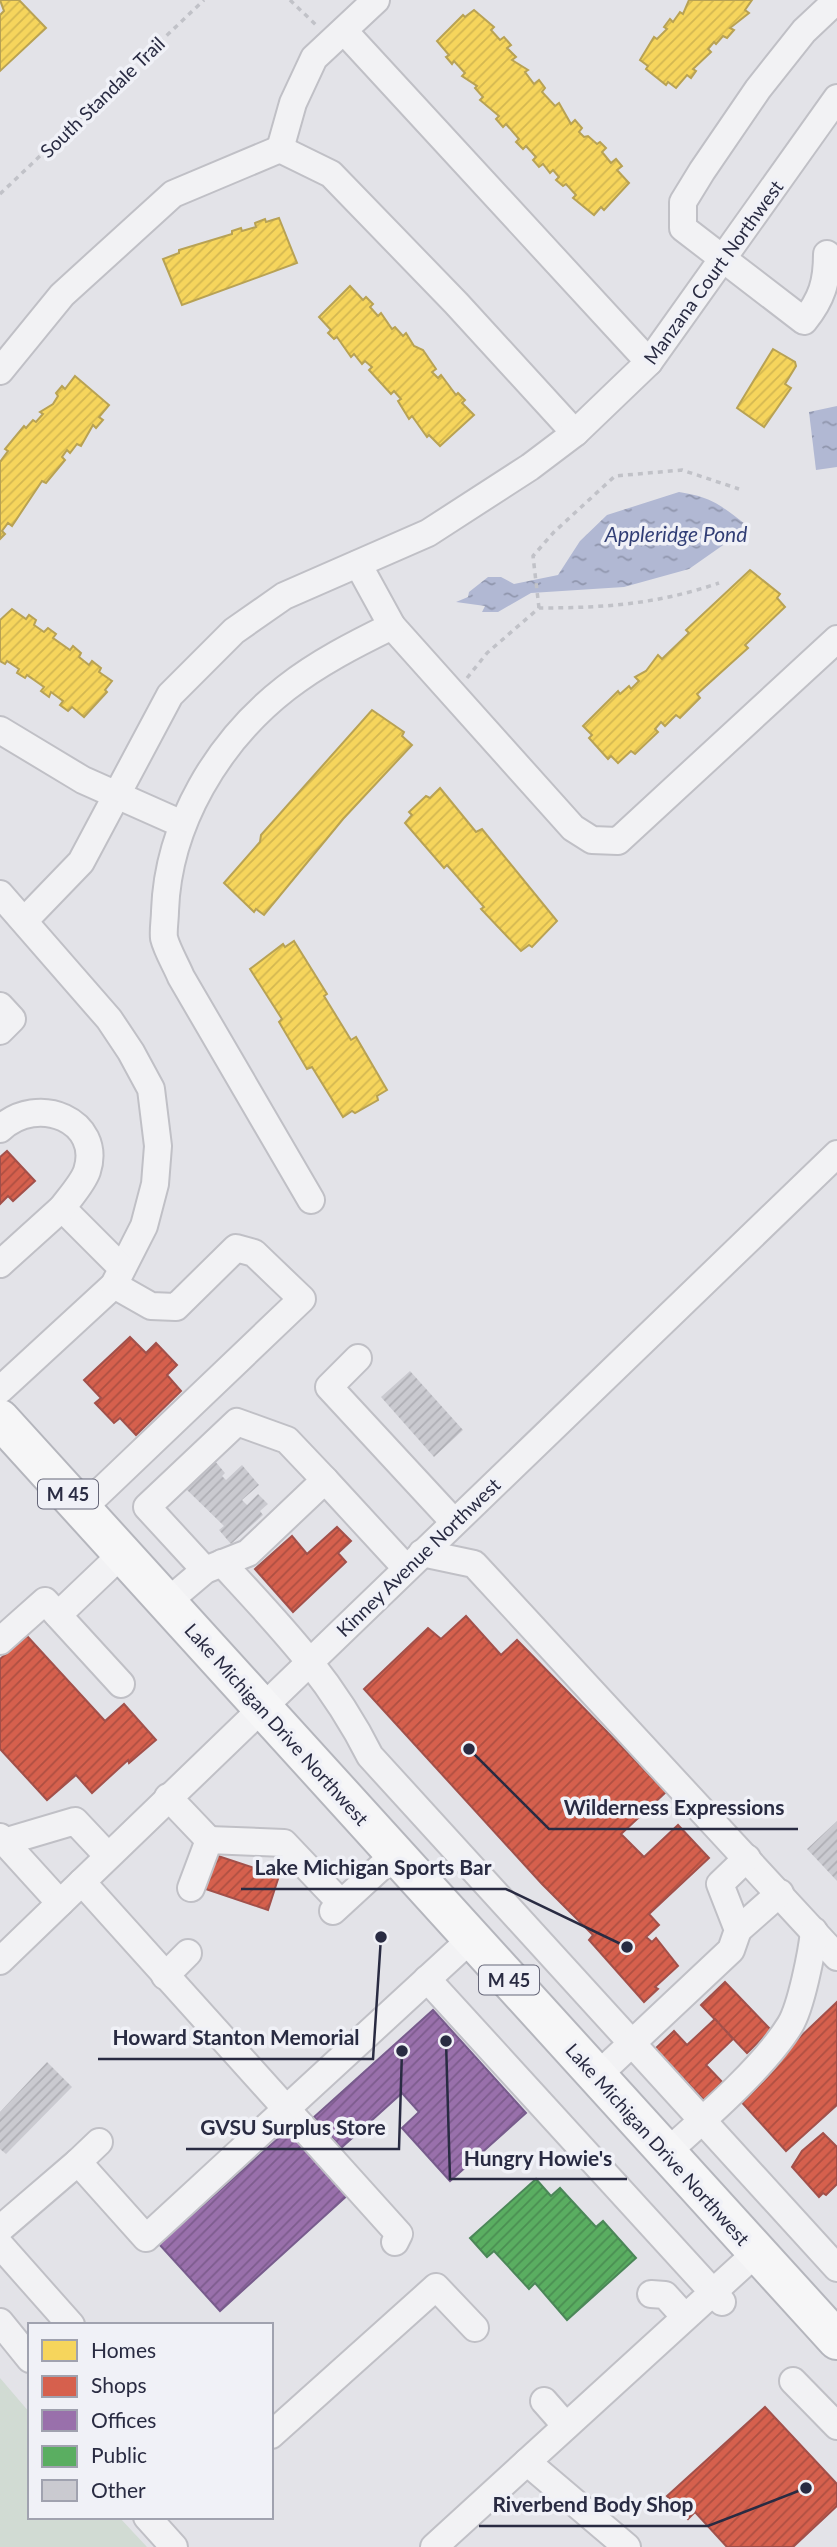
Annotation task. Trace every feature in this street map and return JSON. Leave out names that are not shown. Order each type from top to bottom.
[{"type":"highway","name":"Lake Michigan Drive Northwest","points":[[1,1416],[166,1603],[837,2340]]},
{"type":"street","points":[[280,149],[293,103],[314,58],[376,0]]},
{"type":"street","points":[[827,254],[827,280],[818,304],[804,321],[683,228],[682,202],[758,89],[804,32],[836,0]]},
{"type":"street","points":[[338,36],[649,362]]},
{"type":"street","name":"Manzana Court Northwest","points":[[25,920],[81,862],[170,695],[234,631],[284,596],[428,533],[530,467],[575,433],[649,362],[835,105]]},
{"type":"street","points":[[0,371],[62,295],[173,194],[280,149],[331,174],[456,303],[575,433]]},
{"type":"street","points":[[358,564],[391,626],[573,828],[592,840],[618,841],[837,639]]},
{"type":"street","points":[[311,1200],[181,977],[164,938],[166,888],[181,824],[209,774],[242,729],[286,688],[340,652],[391,626]]},
{"type":"street","points":[[0,730],[83,780],[181,824]]},
{"type":"street","points":[[0,894],[109,1019],[150,1089],[158,1146],[155,1184],[144,1226],[118,1277],[1,1416]]},
{"type":"street","points":[[0,1006],[12,1019],[0,1031]]},
{"type":"street","points":[[0,1129],[9,1120],[43,1110],[65,1115],[82,1135],[88,1150],[87,1171],[62,1208],[0,1264]]},
{"type":"street","name":"Kinney Avenue Northwest","points":[[0,1961],[837,1154]]},
{"type":"street","points":[[62,1208],[118,1277],[151,1306],[176,1307],[236,1248],[254,1253],[302,1298],[82,1509]]},
{"type":"street","points":[[358,1358],[328,1387],[454,1522]]},
{"type":"street","points":[[837,1956],[474,1564],[414,1560],[325,1480],[287,1440],[259,1427],[237,1422],[147,1507],[311,1659],[351,1717],[370,1756],[837,2268]]},
{"type":"street","points":[[166,1603],[213,1566],[248,1553],[325,1480]]},
{"type":"street","points":[[58,1615],[122,1554]]},
{"type":"street","points":[[0,1642],[45,1601],[121,1684]]},
{"type":"street","points":[[168,1797],[209,1840],[284,1843],[337,1907],[395,1854]]},
{"type":"street","points":[[60,1903],[2,1840],[75,1821],[108,1856]]},
{"type":"street","points":[[191,1888],[209,1840]]},
{"type":"street","points":[[738,1930],[720,1884],[747,1858]]},
{"type":"street","points":[[82,1882],[397,2238]]},
{"type":"street","points":[[597,2076],[731,1950],[738,1930],[780,1893]]},
{"type":"street","points":[[666,2153],[702,2120],[791,2023],[812,1951],[814,1931]]},
{"type":"street","points":[[78,2162],[146,2238],[185,2190],[232,2146],[285,2111],[327,2059],[380,2010],[427,1979],[472,1938]]},
{"type":"street","points":[[166,1976],[188,1953]]},
{"type":"street","points":[[427,1979],[717,2297]]},
{"type":"street","points":[[0,2229],[99,2142]]},
{"type":"street","points":[[0,2245],[70,2323]]},
{"type":"street","points":[[434,2547],[458,2515],[628,2379],[677,2330],[717,2297],[757,2252]]},
{"type":"street","points":[[273,2433],[436,2287],[465,2325]]},
{"type":"street","points":[[651,2294],[665,2295],[677,2330]]},
{"type":"street","points":[[0,2322],[28,2357]]},
{"type":"street","points":[[793,2381],[837,2426]]},
{"type":"street","points":[[544,2401],[580,2419]]},
{"type":"street","points":[[527,2462],[627,2547]]},
{"type":"path","name":"South Standale Trail","points":[[0,194],[204,0]]},
{"type":"path","points":[[290,0],[338,36]]},
{"type":"path","points":[[539,608],[533,556],[615,476],[682,470],[739,489]]},
{"type":"path","points":[[452,696],[487,653],[539,608],[610,608],[691,593],[719,583]]},
{"type":"shaded area","points":[[0,2378],[28,2411],[28,2519],[121,2519],[147,2547],[0,2547]]},
{"type":"water","points":[[837,406],[837,467],[816,470],[809,412]]},
{"type":"water","name":"Appleridge Pond","points":[[679,492],[714,502],[745,524],[740,540],[736,536],[689,569],[624,587],[531,593],[498,612],[482,612],[485,606],[456,602],[468,597],[469,592],[488,577],[501,577],[514,584],[558,575],[580,541],[607,515]]},
{"type":"building: Homes","points":[[0,0],[19,0],[46,28],[0,71],[0,15],[4,11]]},
{"type":"building: Homes","points":[[689,0],[752,0],[745,10],[749,13],[730,28],[734,30],[727,38],[723,36],[716,44],[714,42],[708,49],[711,52],[693,69],[696,71],[691,78],[687,75],[676,88],[668,82],[666,85],[646,69],[648,66],[640,60],[654,37],[657,39],[667,29],[664,27],[670,19],[673,22],[680,12],[683,14]]},
{"type":"building: Homes","points":[[474,10],[494,27],[491,30],[500,40],[504,37],[511,45],[507,48],[516,57],[512,60],[528,70],[525,72],[534,84],[539,80],[545,88],[542,92],[555,106],[559,103],[571,124],[575,120],[582,128],[579,132],[584,137],[588,136],[597,144],[600,142],[606,148],[602,152],[611,163],[616,159],[622,166],[617,170],[629,183],[604,210],[601,207],[594,215],[573,198],[576,195],[566,184],[563,186],[556,180],[559,177],[553,170],[550,173],[543,164],[539,167],[533,160],[536,157],[526,146],[523,149],[516,142],[519,139],[506,124],[503,127],[496,119],[499,116],[480,100],[483,97],[475,88],[477,86],[462,76],[465,73],[446,57],[449,55],[437,41],[463,15],[465,17]]},
{"type":"building: Homes","points":[[279,218],[297,263],[182,305],[163,259],[179,253],[179,250],[232,234],[232,231],[256,227],[255,223],[265,219],[266,222]]},
{"type":"building: Homes","points":[[350,286],[363,300],[366,297],[373,304],[370,307],[378,316],[381,313],[392,329],[395,327],[403,336],[406,333],[414,346],[423,350],[436,369],[432,372],[438,378],[441,375],[456,395],[458,393],[465,400],[462,403],[474,415],[440,446],[429,435],[427,437],[412,416],[409,419],[398,401],[401,399],[394,391],[391,394],[369,370],[372,367],[365,361],[362,364],[354,354],[351,357],[337,337],[334,339],[328,333],[331,330],[319,317]]},
{"type":"building: Homes","points":[[773,349],[795,362],[796,366],[785,384],[791,388],[764,427],[737,408]]},
{"type":"building: Homes","points":[[75,376],[109,405],[99,417],[103,420],[96,428],[93,425],[81,446],[77,444],[70,453],[67,450],[62,457],[65,460],[46,483],[42,481],[12,526],[8,523],[2,531],[5,534],[0,539],[0,462],[8,451],[5,449],[24,426],[26,428],[33,420],[36,422],[43,414],[40,412],[53,404],[58,396],[56,393],[62,386],[65,389]]},
{"type":"building: Homes","points":[[750,570],[780,594],[777,598],[785,607],[745,645],[748,648],[697,694],[700,698],[680,718],[676,715],[665,726],[661,722],[655,729],[658,732],[635,754],[631,751],[618,763],[611,756],[608,759],[589,738],[592,735],[583,726],[618,691],[620,694],[629,686],[631,689],[639,681],[635,677],[646,671],[658,655],[662,659],[689,633],[686,630]]},
{"type":"building: Homes","points":[[12,609],[26,619],[29,615],[36,620],[34,625],[44,632],[48,628],[56,634],[53,638],[70,650],[73,646],[81,653],[79,657],[89,665],[92,661],[101,668],[99,672],[112,681],[105,690],[107,692],[84,717],[72,707],[68,711],[60,705],[63,701],[51,692],[49,697],[41,691],[44,687],[27,675],[25,678],[17,673],[19,669],[7,661],[5,664],[0,661],[0,620]]},
{"type":"building: Homes","points":[[372,710],[404,732],[402,736],[412,745],[343,819],[264,915],[256,909],[254,912],[224,883],[260,842],[261,835]]},
{"type":"building: Homes","points":[[440,788],[476,832],[482,829],[557,921],[532,947],[529,945],[521,951],[481,909],[484,907],[447,865],[444,868],[405,823],[412,815],[409,812],[426,796],[430,798]]},
{"type":"building: Homes","points":[[294,941],[327,994],[324,996],[351,1040],[356,1037],[387,1090],[377,1096],[378,1100],[343,1117],[312,1067],[307,1069],[279,1022],[282,1019],[250,969],[283,944],[285,947]]},
{"type":"building: Shops","points":[[7,1151],[35,1181],[13,1201],[8,1196],[0,1204],[0,1157]]},
{"type":"building: Shops","points":[[130,1337],[146,1353],[156,1343],[177,1365],[167,1375],[181,1391],[136,1435],[120,1418],[114,1423],[95,1403],[101,1398],[84,1380]]},
{"type":"building: Shops","points":[[337,1527],[351,1541],[338,1553],[346,1562],[293,1612],[255,1569],[292,1536],[307,1554]]},
{"type":"building: Shops","points":[[466,1616],[501,1655],[517,1640],[666,1792],[621,1834],[644,1857],[678,1825],[709,1858],[649,1914],[659,1925],[646,1937],[652,1942],[656,1938],[678,1966],[655,1987],[658,1989],[644,2002],[589,1940],[593,1935],[542,1884],[364,1689],[428,1628],[441,1639]]},
{"type":"building: Shops","points":[[27,1636],[105,1721],[124,1704],[156,1740],[129,1763],[128,1760],[92,1793],[76,1775],[47,1800],[0,1749],[0,1659]]},
{"type":"building: Shops","points":[[212,1854],[279,1876],[268,1910],[203,1888]]},
{"type":"building: Shops","points":[[725,1982],[771,2030],[747,2053],[701,2005]]},
{"type":"building: Shops","points":[[837,2002],[837,2105],[786,2151],[737,2097]]},
{"type":"building: Shops","points":[[715,2019],[733,2039],[706,2065],[725,2085],[707,2103],[655,2049],[674,2031],[687,2045]]},
{"type":"building: Shops","points":[[823,2133],[837,2147],[837,2184],[826,2195],[823,2193],[819,2197],[792,2167],[802,2151]]},
{"type":"building: Shops","points":[[765,2407],[837,2484],[837,2506],[793,2547],[727,2547],[695,2512],[688,2519],[667,2496]]},
{"type":"building: Offices","points":[[433,2010],[526,2113],[450,2181],[402,2128],[419,2112],[402,2093],[341,2148],[314,2117]]},
{"type":"building: Offices","points":[[290,2128],[350,2193],[220,2311],[159,2244]]},
{"type":"building: Public","points":[[536,2179],[551,2196],[560,2188],[596,2227],[603,2221],[636,2258],[567,2320],[535,2283],[529,2289],[494,2251],[487,2257],[470,2238]]},
{"type":"building: Other","points":[[410,1371],[463,1430],[434,1457],[381,1397]]},
{"type":"building: Other","points":[[214,1460],[225,1473],[222,1476],[226,1480],[242,1465],[259,1485],[242,1500],[247,1505],[258,1494],[268,1504],[260,1511],[263,1515],[231,1544],[219,1530],[224,1526],[185,1488]]},
{"type":"building: Other","points":[[837,1821],[837,1881],[807,1849]]},
{"type":"building: Other","points":[[47,2062],[72,2087],[6,2154],[0,2149],[0,2112]]},
{"type":"place","name":"Wilderness Expressions","points":[[469,1749]]},
{"type":"place","name":"Howard Stanton Memorial","points":[[381,1937]]},
{"type":"place","name":"Lake Michigan Sports Bar","points":[[627,1947]]},
{"type":"place","name":"Hungry Howie's","points":[[446,2041]]},
{"type":"place","name":"GVSU Surplus Store","points":[[402,2051]]},
{"type":"place","name":"Riverbend Body Shop","points":[[806,2488]]}]
